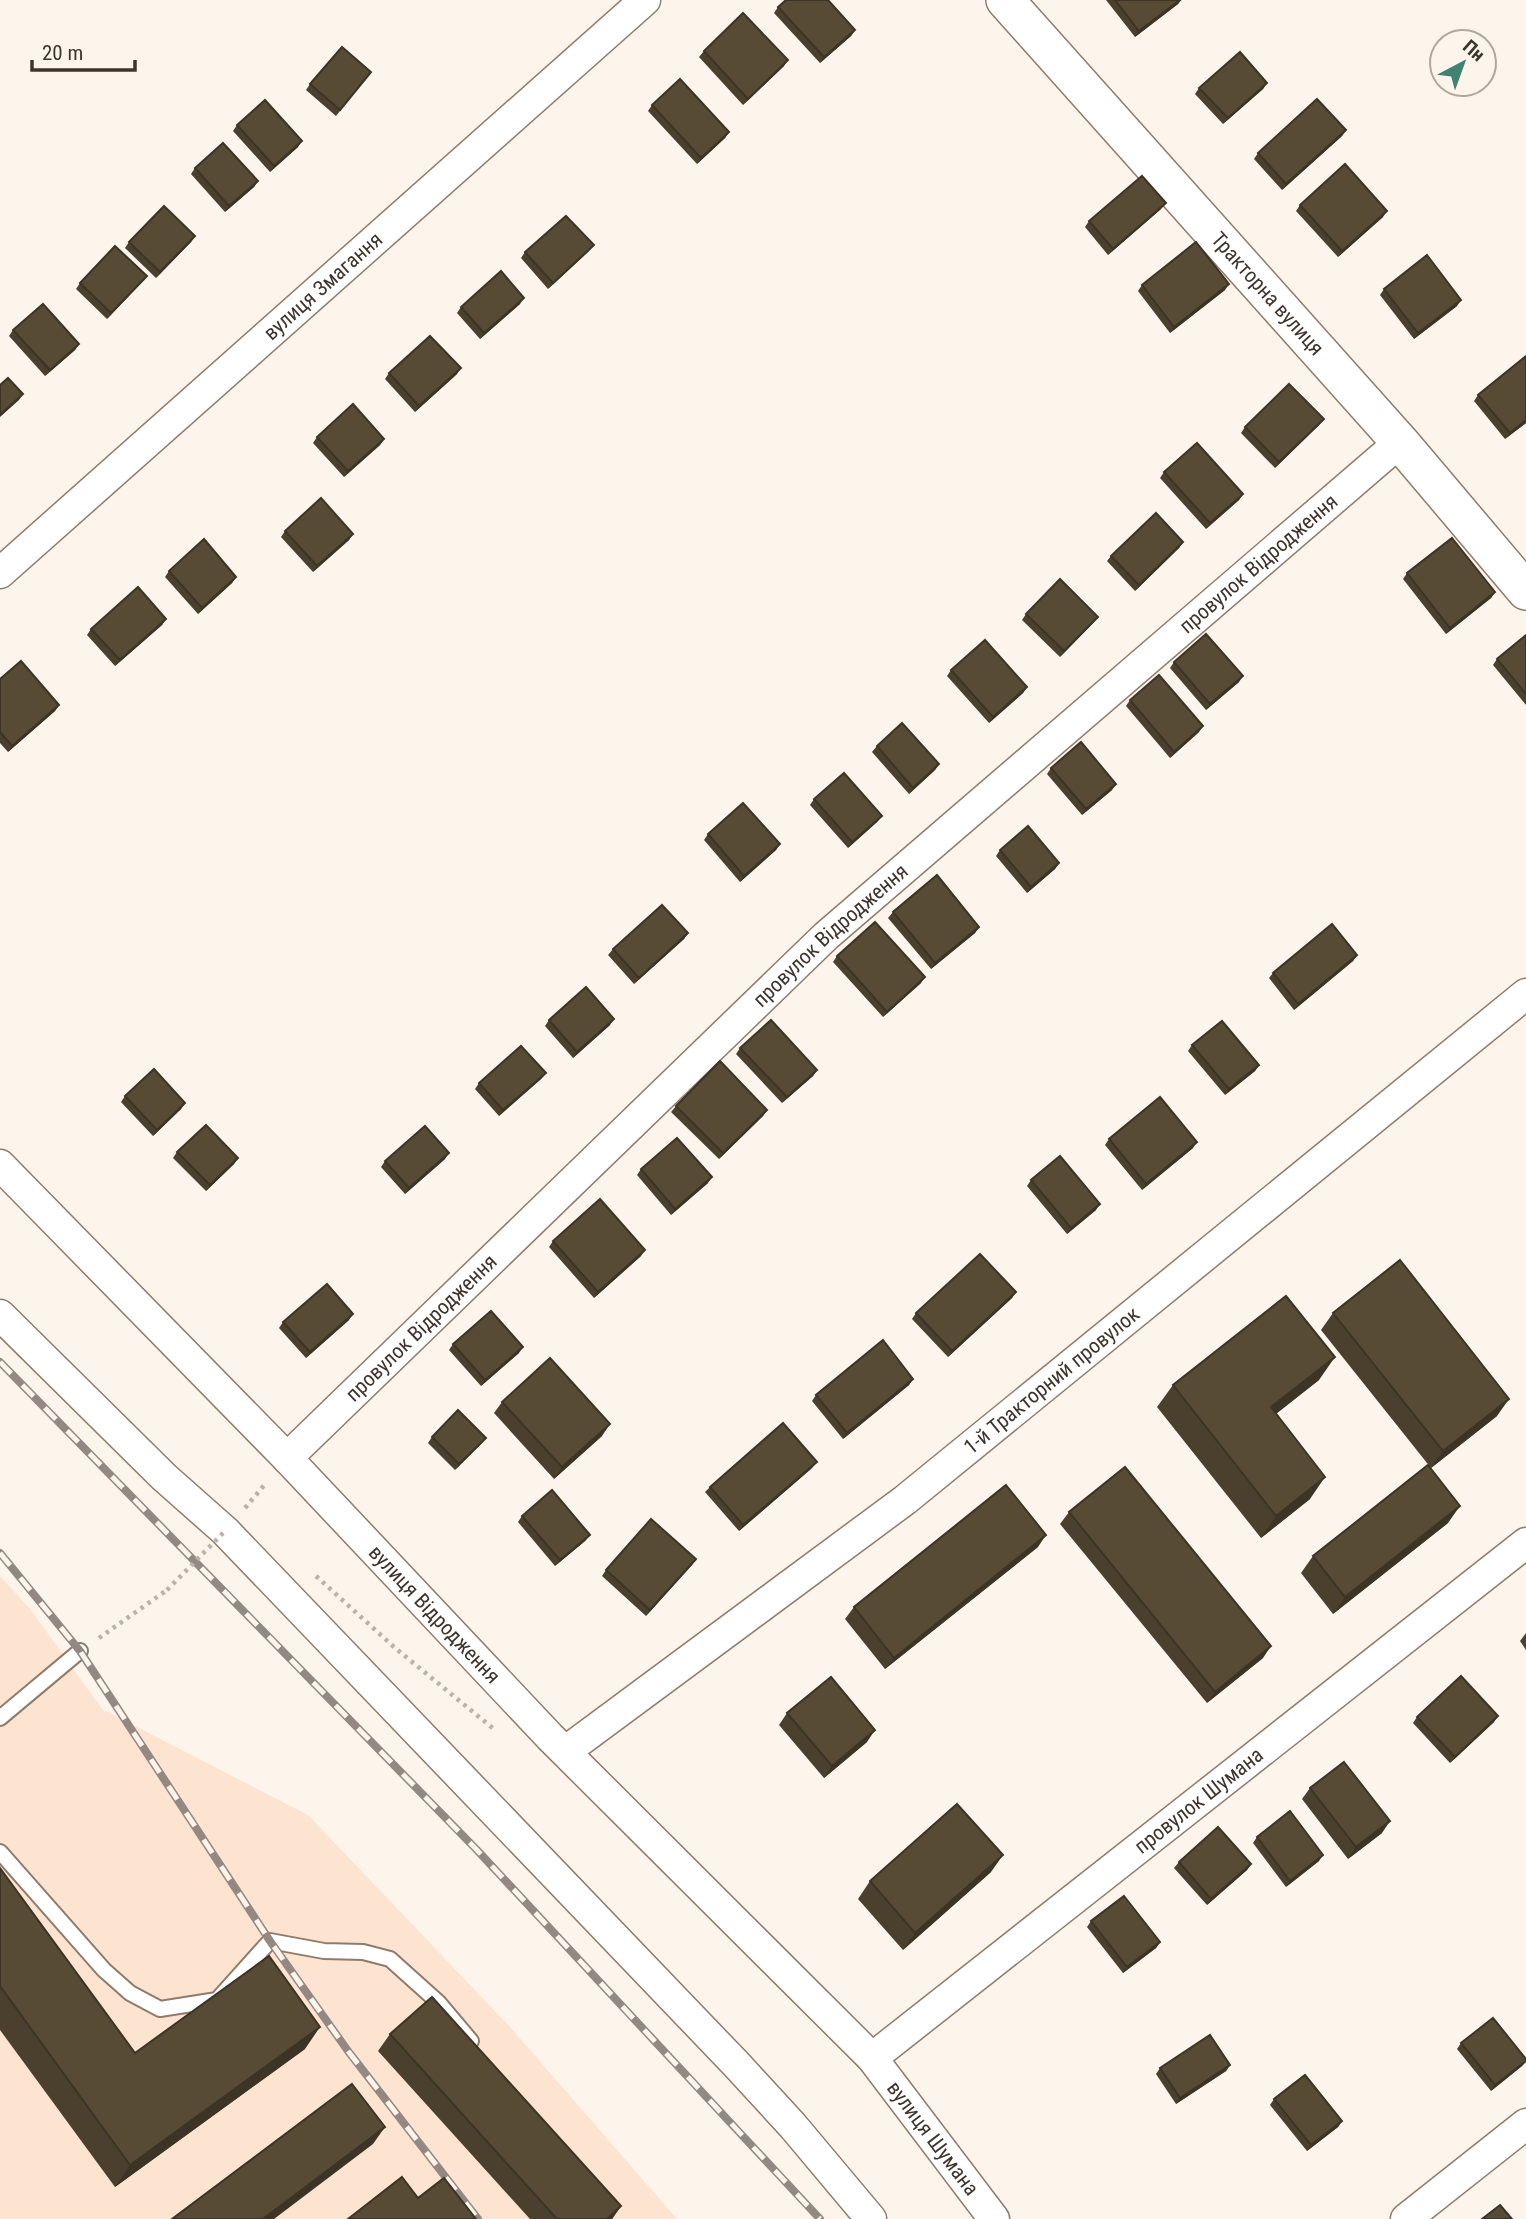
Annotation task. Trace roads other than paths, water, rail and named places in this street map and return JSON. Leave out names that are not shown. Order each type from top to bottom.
[{"type":"street","name":"вулиця Змагання","points":[[0,573],[645,0]]},
{"type":"street","name":"Тракторна вулиця","points":[[1005,0],[1400,442],[1526,591]]},
{"type":"street","name":"провулок Відродження","points":[[288,1458],[826,936],[1400,442]]},
{"type":"street","name":"1-й Тракторний провулок","points":[[566,1751],[905,1500],[1526,995]]},
{"type":"street","name":"вулиця Відродження","points":[[0,1166],[288,1458],[550,1737],[872,2058]]},
{"type":"street","points":[[0,1315],[164,1477],[231,1534],[303,1614],[720,2046],[793,2126],[871,2219]]},
{"type":"street","name":"провулок Шумана","points":[[872,2058],[1526,1543]]},
{"type":"street","name":"вулиця Шумана","points":[[872,2058],[994,2219]]},
{"type":"street","points":[[1406,2219],[1526,2124]]},
{"type":"lane","points":[[0,1718],[79,1651]]},
{"type":"lane","points":[[0,1852],[104,1970],[130,1993],[160,2009],[218,2000],[270,1941],[324,1951],[363,1952],[390,1958],[439,2003],[484,2056]]},
{"type":"railway","points":[[0,1362],[476,1849],[820,2219]]},
{"type":"railway","points":[[0,1553],[80,1651],[270,1941],[348,2051],[478,2219]]}]
